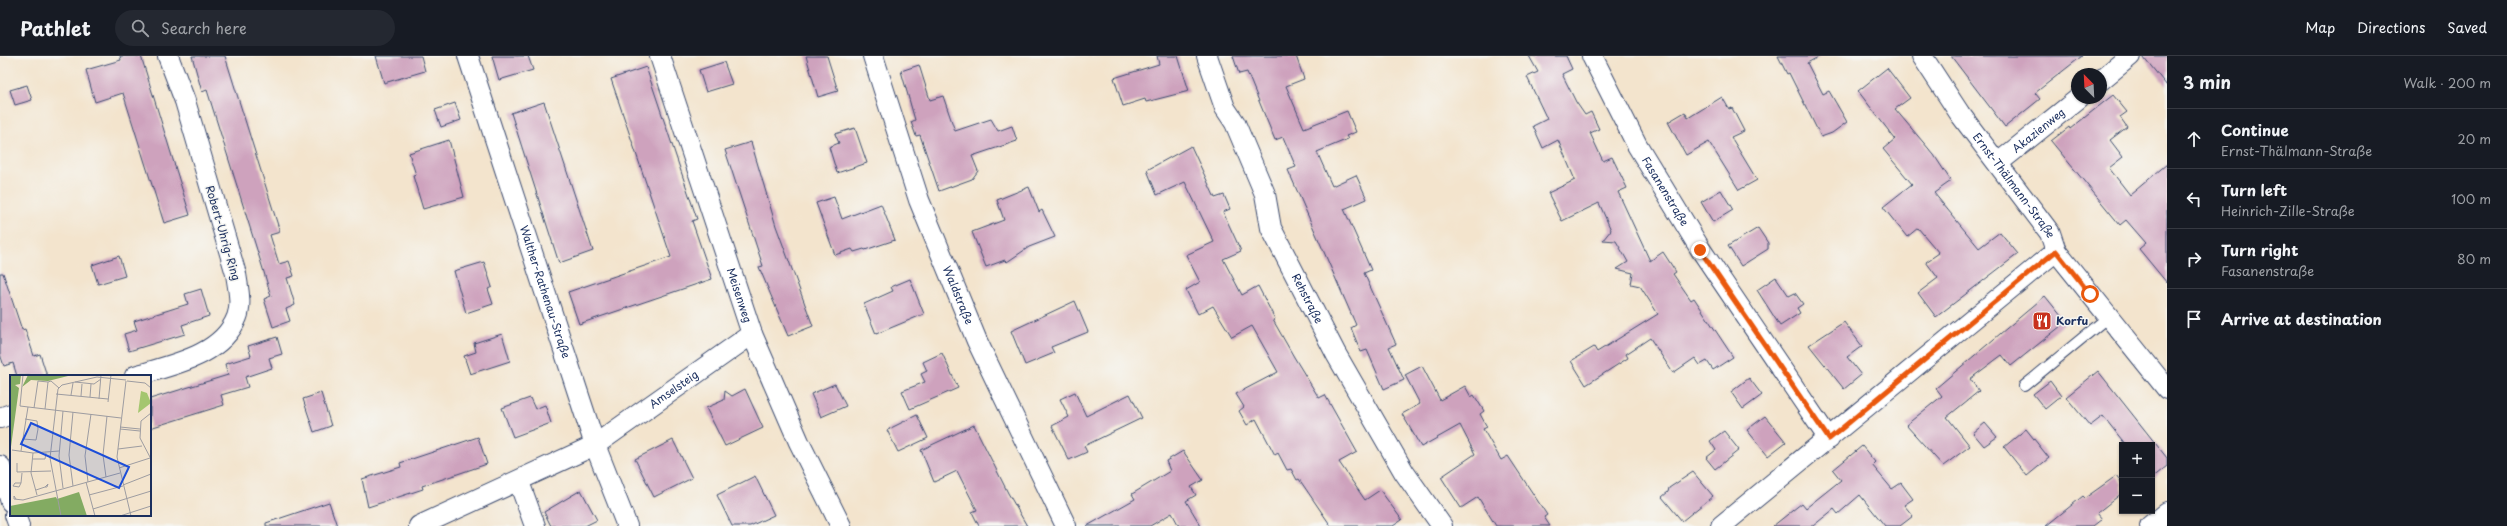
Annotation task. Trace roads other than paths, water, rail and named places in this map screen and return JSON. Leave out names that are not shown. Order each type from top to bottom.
[{"type":"street","name":"Robert-Uhrig-Ring","points":[[138,375],[190,358],[216,346],[237,316],[239,299],[236,274],[185,101],[168,56]]},
{"type":"street","name":"Walther-Rathenau-Straße","points":[[468,56],[595,444],[627,526]]},
{"type":"street","name":"Meisenweg","points":[[660,56],[752,334],[799,442],[841,526]]},
{"type":"street","name":"Waldstraße","points":[[873,56],[919,200],[977,341],[1066,526]]},
{"type":"street","name":"Rehstraße","points":[[1207,56],[1224,108],[1235,123],[1265,194],[1271,228],[1336,354],[1392,452],[1442,526]]},
{"type":"street","name":"Fasanenstraße","points":[[1592,56],[1637,145],[1700,250],[1829,439]]},
{"type":"street","name":"Ernst-Thälmann-Straße","points":[[1922,56],[1948,97],[2050,233],[2056,251],[2167,389]]},
{"type":"street","points":[[2107,75],[2130,56]]},
{"type":"street","name":"Akazienweg","points":[[1998,163],[2072,104]]},
{"type":"street","points":[[1722,526],[2056,251]]},
{"type":"street","name":"Amselsteig","points":[[419,526],[519,482],[595,444],[752,334]]},
{"type":"street","points":[[0,418],[10,414]]},
{"type":"street","points":[[0,466],[10,499]]},
{"type":"street","points":[[519,482],[535,526]]},
{"type":"street","points":[[2150,526],[2167,512]]},
{"type":"street","points":[[15,516],[19,526]]},
{"type":"lane","points":[[2024,386],[2108,317]]},
{"type":"place","name":"Korfu","points":[[2042,321]]}]
